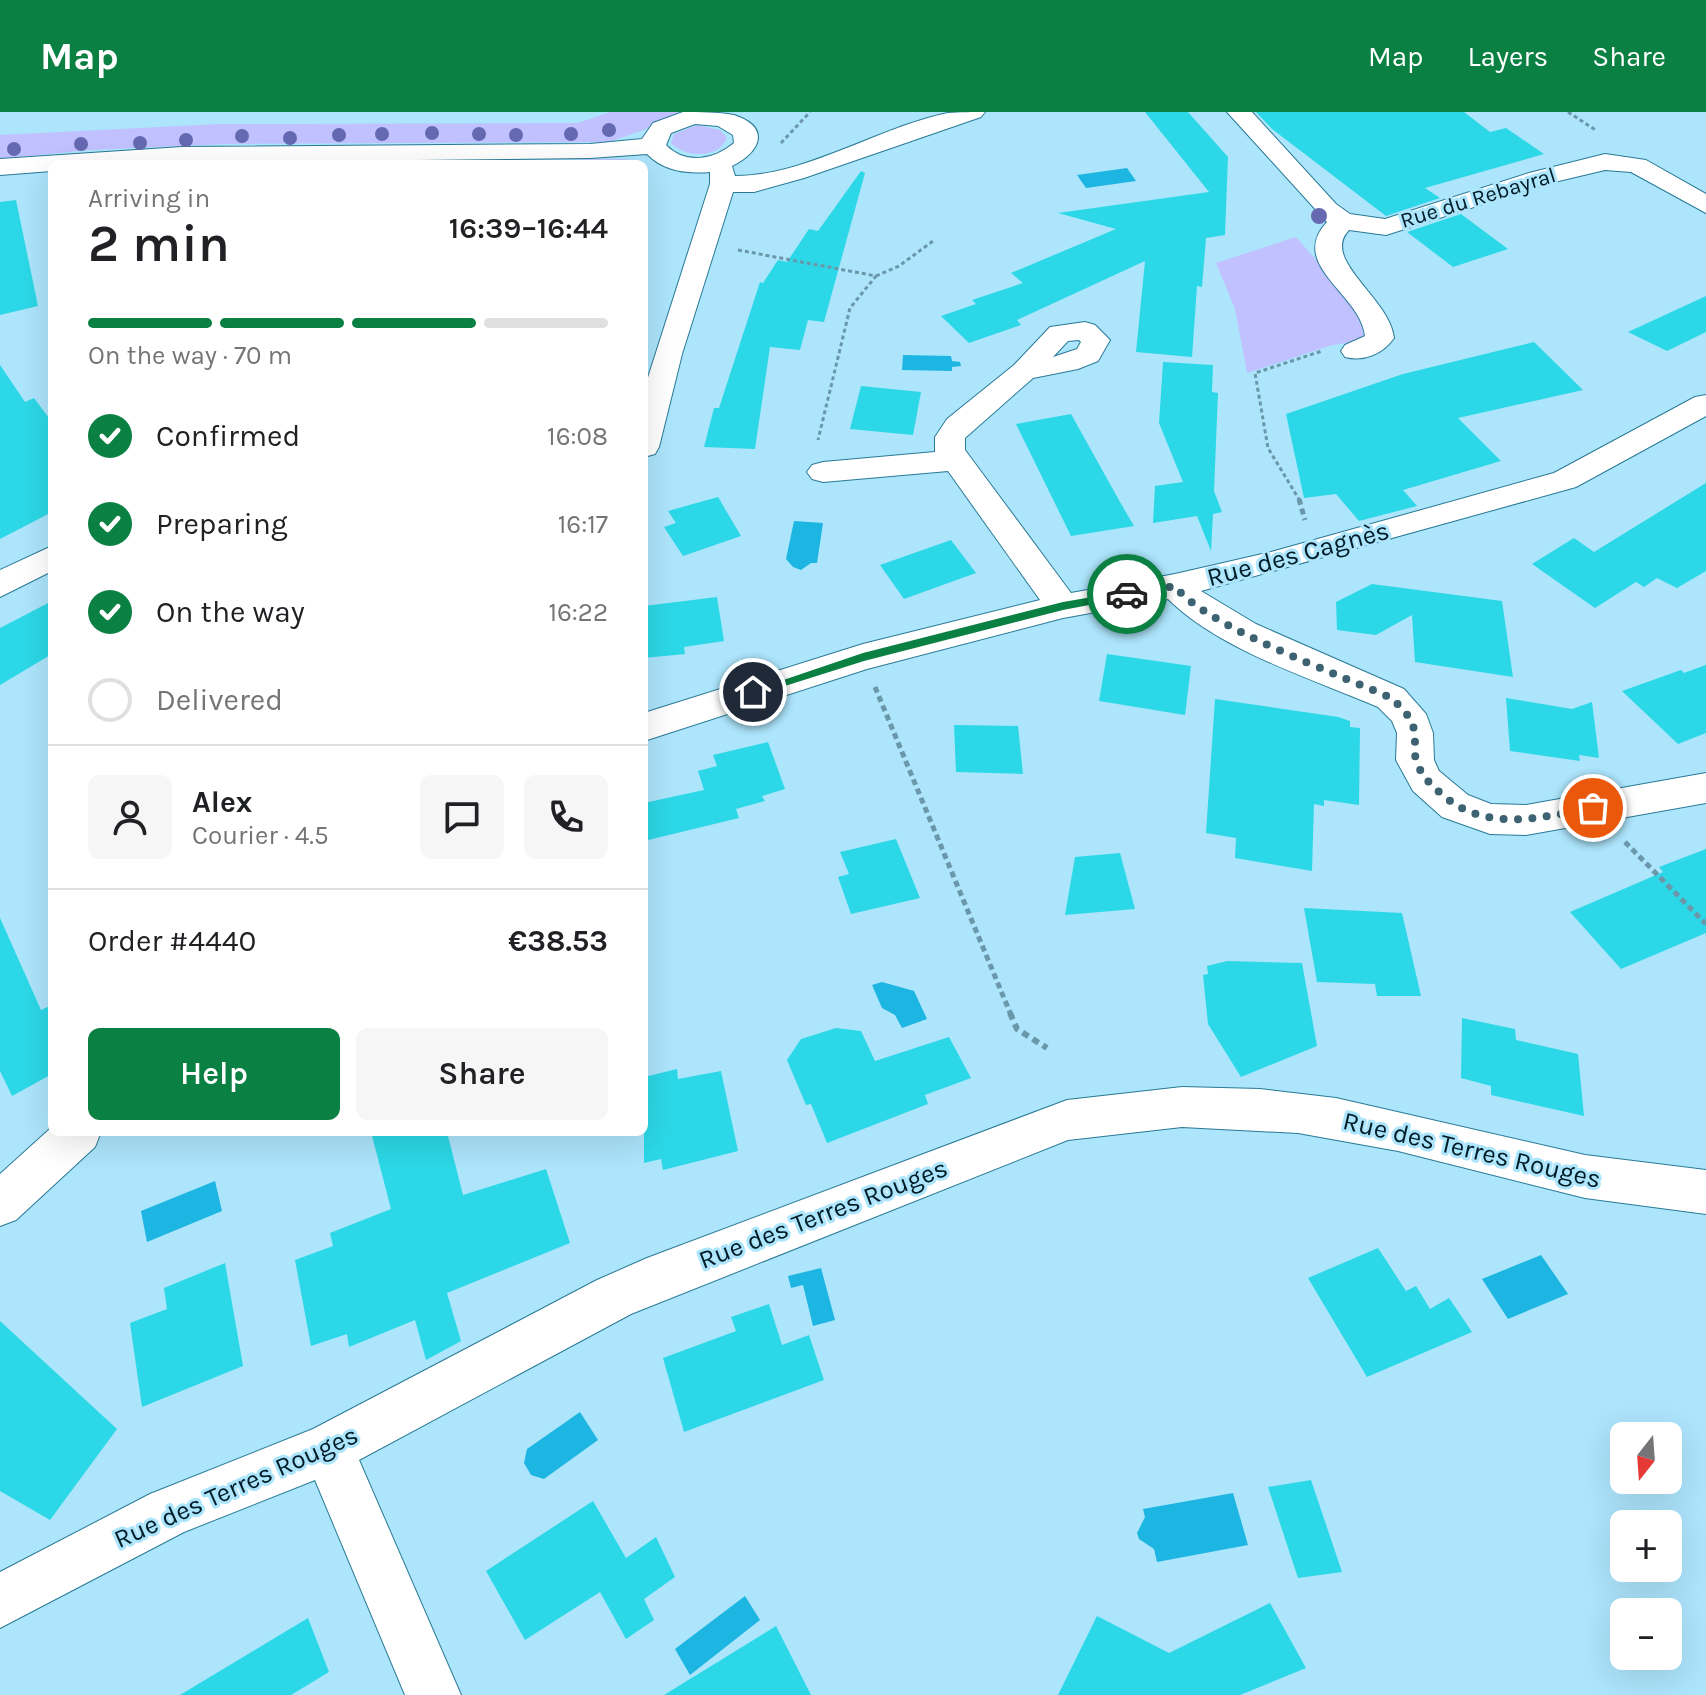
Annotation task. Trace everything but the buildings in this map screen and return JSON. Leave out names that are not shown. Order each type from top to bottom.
[{"type":"street","points":[[158,160],[604,151],[653,146],[668,160],[699,165],[754,184],[780,178],[973,112]]},
{"type":"street","points":[[1250,114],[1327,210],[1342,221],[1328,237],[1327,250],[1338,272],[1382,327],[1380,338],[1371,346],[1355,351]]},
{"type":"street","points":[[648,416],[656,354],[701,243],[719,174],[729,159],[746,146],[747,138],[731,116],[695,117],[658,130],[653,146]]},
{"type":"street","name":"Rue du Rebayral","points":[[1342,221],[1386,227],[1538,178],[1605,162],[1637,165],[1706,205]]},
{"type":"street","points":[[0,167],[48,165]]},
{"type":"street","points":[[1024,371],[958,426],[950,437],[950,451],[1063,606]]},
{"type":"street","name":"Rue des Cagnès","points":[[648,726],[863,657],[1063,606],[1175,586],[1565,480],[1706,404]]},
{"type":"street","points":[[823,472],[957,460]]},
{"type":"street","points":[[0,585],[48,559]]},
{"type":"street","points":[[1175,586],[1186,600],[1223,622],[1391,698],[1408,714],[1415,733],[1415,760],[1426,781],[1455,806],[1490,819],[1526,820],[1706,788]]},
{"type":"street","name":"Rue des Terres Rouges","points":[[0,1601],[168,1512],[328,1449],[614,1297],[1067,1120],[1117,1110],[1169,1107],[1225,1108],[1339,1119],[1373,1124],[1568,1173],[1706,1192]]},
{"type":"street","points":[[0,1204],[75,1136]]},
{"type":"street","points":[[328,1449],[433,1695]]},
{"type":"path","points":[[823,472],[816,448],[850,308],[876,276],[899,266],[933,241]]},
{"type":"path","points":[[701,243],[876,276]]},
{"type":"path","points":[[1319,548],[1306,535],[1304,504],[1276,467],[1267,446],[1255,373],[1335,346],[1355,351]]},
{"type":"path","points":[[863,657],[1017,1029],[1047,1048]]},
{"type":"path","points":[[1593,808],[1706,924]]},
{"type":"shaded area","points":[[610,112],[695,112],[609,142],[224,144],[89,150],[0,159],[0,135],[219,124],[578,123]]},
{"type":"shaded area","points":[[697,125],[720,130],[727,138],[723,145],[709,153],[693,154],[671,143],[674,134]]},
{"type":"shaded area","points":[[1127,168],[1136,181],[1086,188],[1077,175]]},
{"type":"shaded area","points":[[1296,237],[1360,310],[1365,335],[1353,342],[1332,345],[1247,373],[1235,309],[1216,263]]},
{"type":"shaded area","points":[[903,355],[951,356],[952,361],[960,362],[961,366],[952,367],[952,371],[902,370]]},
{"type":"shaded area","points":[[794,521],[823,523],[817,563],[811,563],[801,570],[786,559]]},
{"type":"shaded area","points":[[882,982],[914,991],[927,1019],[902,1028],[895,1015],[882,1008],[872,985]]},
{"type":"shaded area","points":[[215,1181],[222,1211],[147,1242],[141,1211]]},
{"type":"shaded area","points":[[1541,1255],[1568,1294],[1508,1319],[1482,1279]]},
{"type":"shaded area","points":[[821,1268],[835,1320],[813,1326],[803,1285],[791,1288],[788,1276]]},
{"type":"shaded area","points":[[580,1412],[598,1440],[544,1479],[531,1475],[524,1463],[527,1449]]},
{"type":"shaded area","points":[[1233,1493],[1248,1545],[1157,1562],[1154,1549],[1139,1539],[1137,1533],[1145,1517],[1143,1509]]},
{"type":"shaded area","points":[[745,1596],[760,1620],[690,1675],[675,1649]]},
{"type":"way so far","points":[[1127,594],[1175,586],[1186,600],[1236,629],[1391,698],[1408,714],[1415,733],[1415,760],[1426,781],[1455,806],[1490,819],[1526,820],[1593,808]]},
{"type":"route","points":[[753,692],[863,657],[1063,606],[1127,594]]}]
